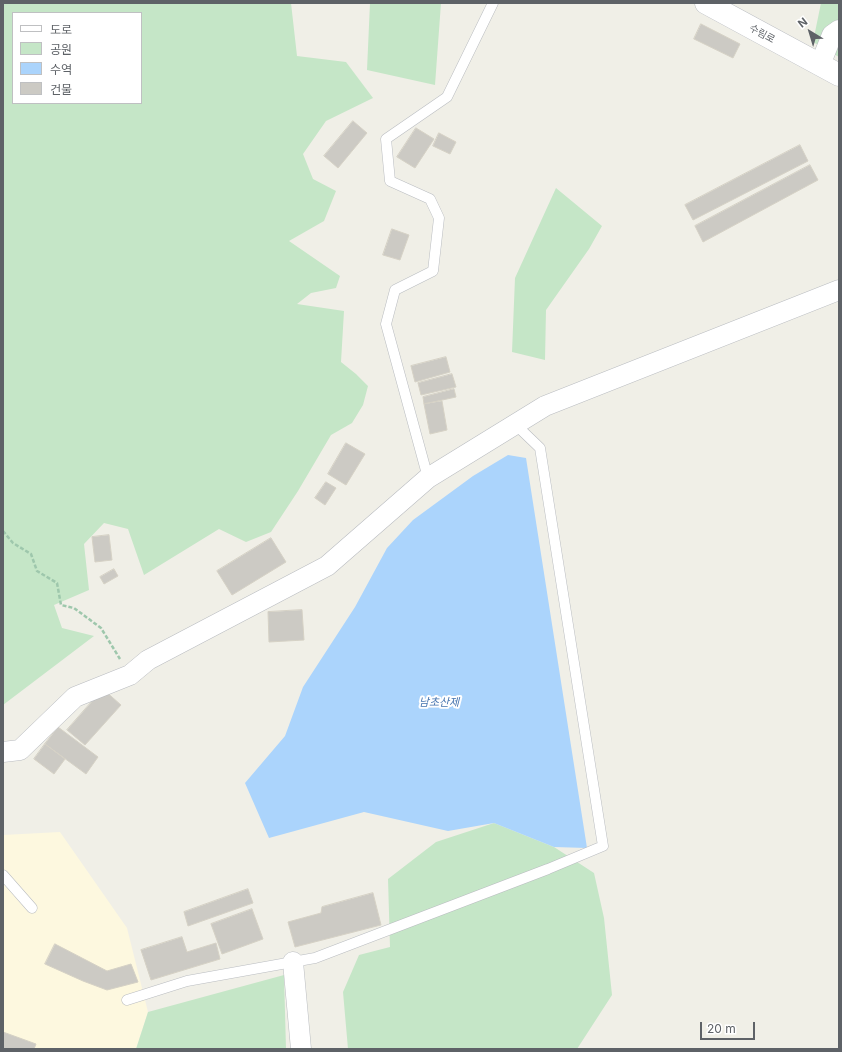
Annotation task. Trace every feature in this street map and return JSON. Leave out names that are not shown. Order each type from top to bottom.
[{"type":"main road","name":"수림로","points":[[706,3],[830,70]]},
{"type":"street","points":[[830,70],[832,35],[839,30]]},
{"type":"street","points":[[3,752],[20,750],[75,697],[130,675],[148,660],[327,566],[428,478],[545,406],[839,290]]},
{"type":"street","points":[[293,962],[301,1049]]},
{"type":"lane","points":[[428,478],[386,324],[395,290],[433,271],[439,218],[430,199],[390,181],[386,139],[447,96],[493,3]]},
{"type":"lane","points":[[128,1000],[187,981],[315,958],[548,869],[603,846],[540,448],[515,424]]},
{"type":"lane","points":[[3,876],[32,908]]},
{"type":"path","points":[[3,531],[13,543],[31,554],[37,571],[57,583],[61,605],[74,608],[101,628],[130,675]]},
{"type":"shaded area","points":[[60,832],[127,928],[148,1012],[136,1049],[3,1049],[3,835]]},
{"type":"green space","points":[[3,3],[291,3],[297,56],[346,62],[373,98],[326,121],[303,154],[313,179],[336,191],[324,221],[289,241],[340,276],[336,288],[311,293],[297,304],[344,311],[341,362],[368,386],[363,405],[352,423],[331,435],[298,491],[271,532],[246,542],[219,529],[144,575],[128,529],[104,523],[84,544],[89,590],[54,605],[62,628],[94,636],[3,705]]},
{"type":"green space","points":[[370,3],[441,3],[435,85],[367,70]]},
{"type":"green space","points":[[821,3],[839,3],[839,57],[813,42]]},
{"type":"green space","points":[[556,188],[602,226],[589,249],[546,310],[545,360],[512,352],[515,278]]},
{"type":"green space","points":[[494,823],[554,847],[594,873],[604,918],[612,995],[577,1049],[348,1049],[343,992],[359,955],[390,947],[388,879],[436,842]]},
{"type":"green space","points":[[284,975],[286,1049],[136,1049],[148,1012]]},
{"type":"water","name":"남초산제","points":[[508,455],[526,458],[587,848],[554,847],[494,823],[448,831],[364,812],[269,838],[245,783],[285,736],[303,687],[355,607],[387,548],[413,520],[473,476]]},
{"type":"building","points":[[701,24],[740,44],[733,58],[694,39]]},
{"type":"building","points":[[353,121],[367,133],[338,168],[324,156]]},
{"type":"building","points":[[416,128],[434,139],[415,168],[397,157]]},
{"type":"building","points":[[439,133],[456,142],[450,154],[433,146]]},
{"type":"building","points":[[800,145],[808,161],[693,220],[685,205]]},
{"type":"building","points":[[810,165],[818,180],[703,242],[695,226]]},
{"type":"building","points":[[392,229],[409,235],[400,260],[383,255]]},
{"type":"building","points":[[446,357],[450,372],[415,382],[411,366]]},
{"type":"building","points":[[452,374],[456,387],[421,395],[418,383]]},
{"type":"building","points":[[454,389],[456,397],[424,404],[423,397]]},
{"type":"building","points":[[442,401],[447,430],[430,434],[424,404]]},
{"type":"building","points":[[346,443],[365,454],[346,485],[328,474]]},
{"type":"building","points":[[326,482],[336,488],[325,505],[315,498]]},
{"type":"building","points":[[109,535],[112,560],[95,562],[92,537]]},
{"type":"building","points":[[271,538],[286,562],[232,595],[217,571]]},
{"type":"building","points":[[114,569],[118,576],[104,584],[100,577]]},
{"type":"building","points":[[302,610],[304,640],[269,642],[268,612]]},
{"type":"building","points":[[103,689],[121,705],[85,745],[67,730]]},
{"type":"building","points":[[58,727],[98,757],[86,774],[45,744]]},
{"type":"building","points":[[45,744],[65,759],[54,774],[34,759]]},
{"type":"building","points":[[248,889],[253,903],[188,926],[184,912]]},
{"type":"building","points":[[373,893],[381,925],[295,947],[288,922],[321,913],[322,907]]},
{"type":"building","points":[[252,909],[263,939],[222,954],[211,924]]},
{"type":"building","points":[[182,937],[187,952],[216,943],[220,959],[151,980],[141,950]]},
{"type":"building","points":[[55,944],[107,971],[131,964],[138,982],[107,990],[45,964]]},
{"type":"building","points":[[3,1032],[36,1044],[34,1049],[3,1049]]}]
